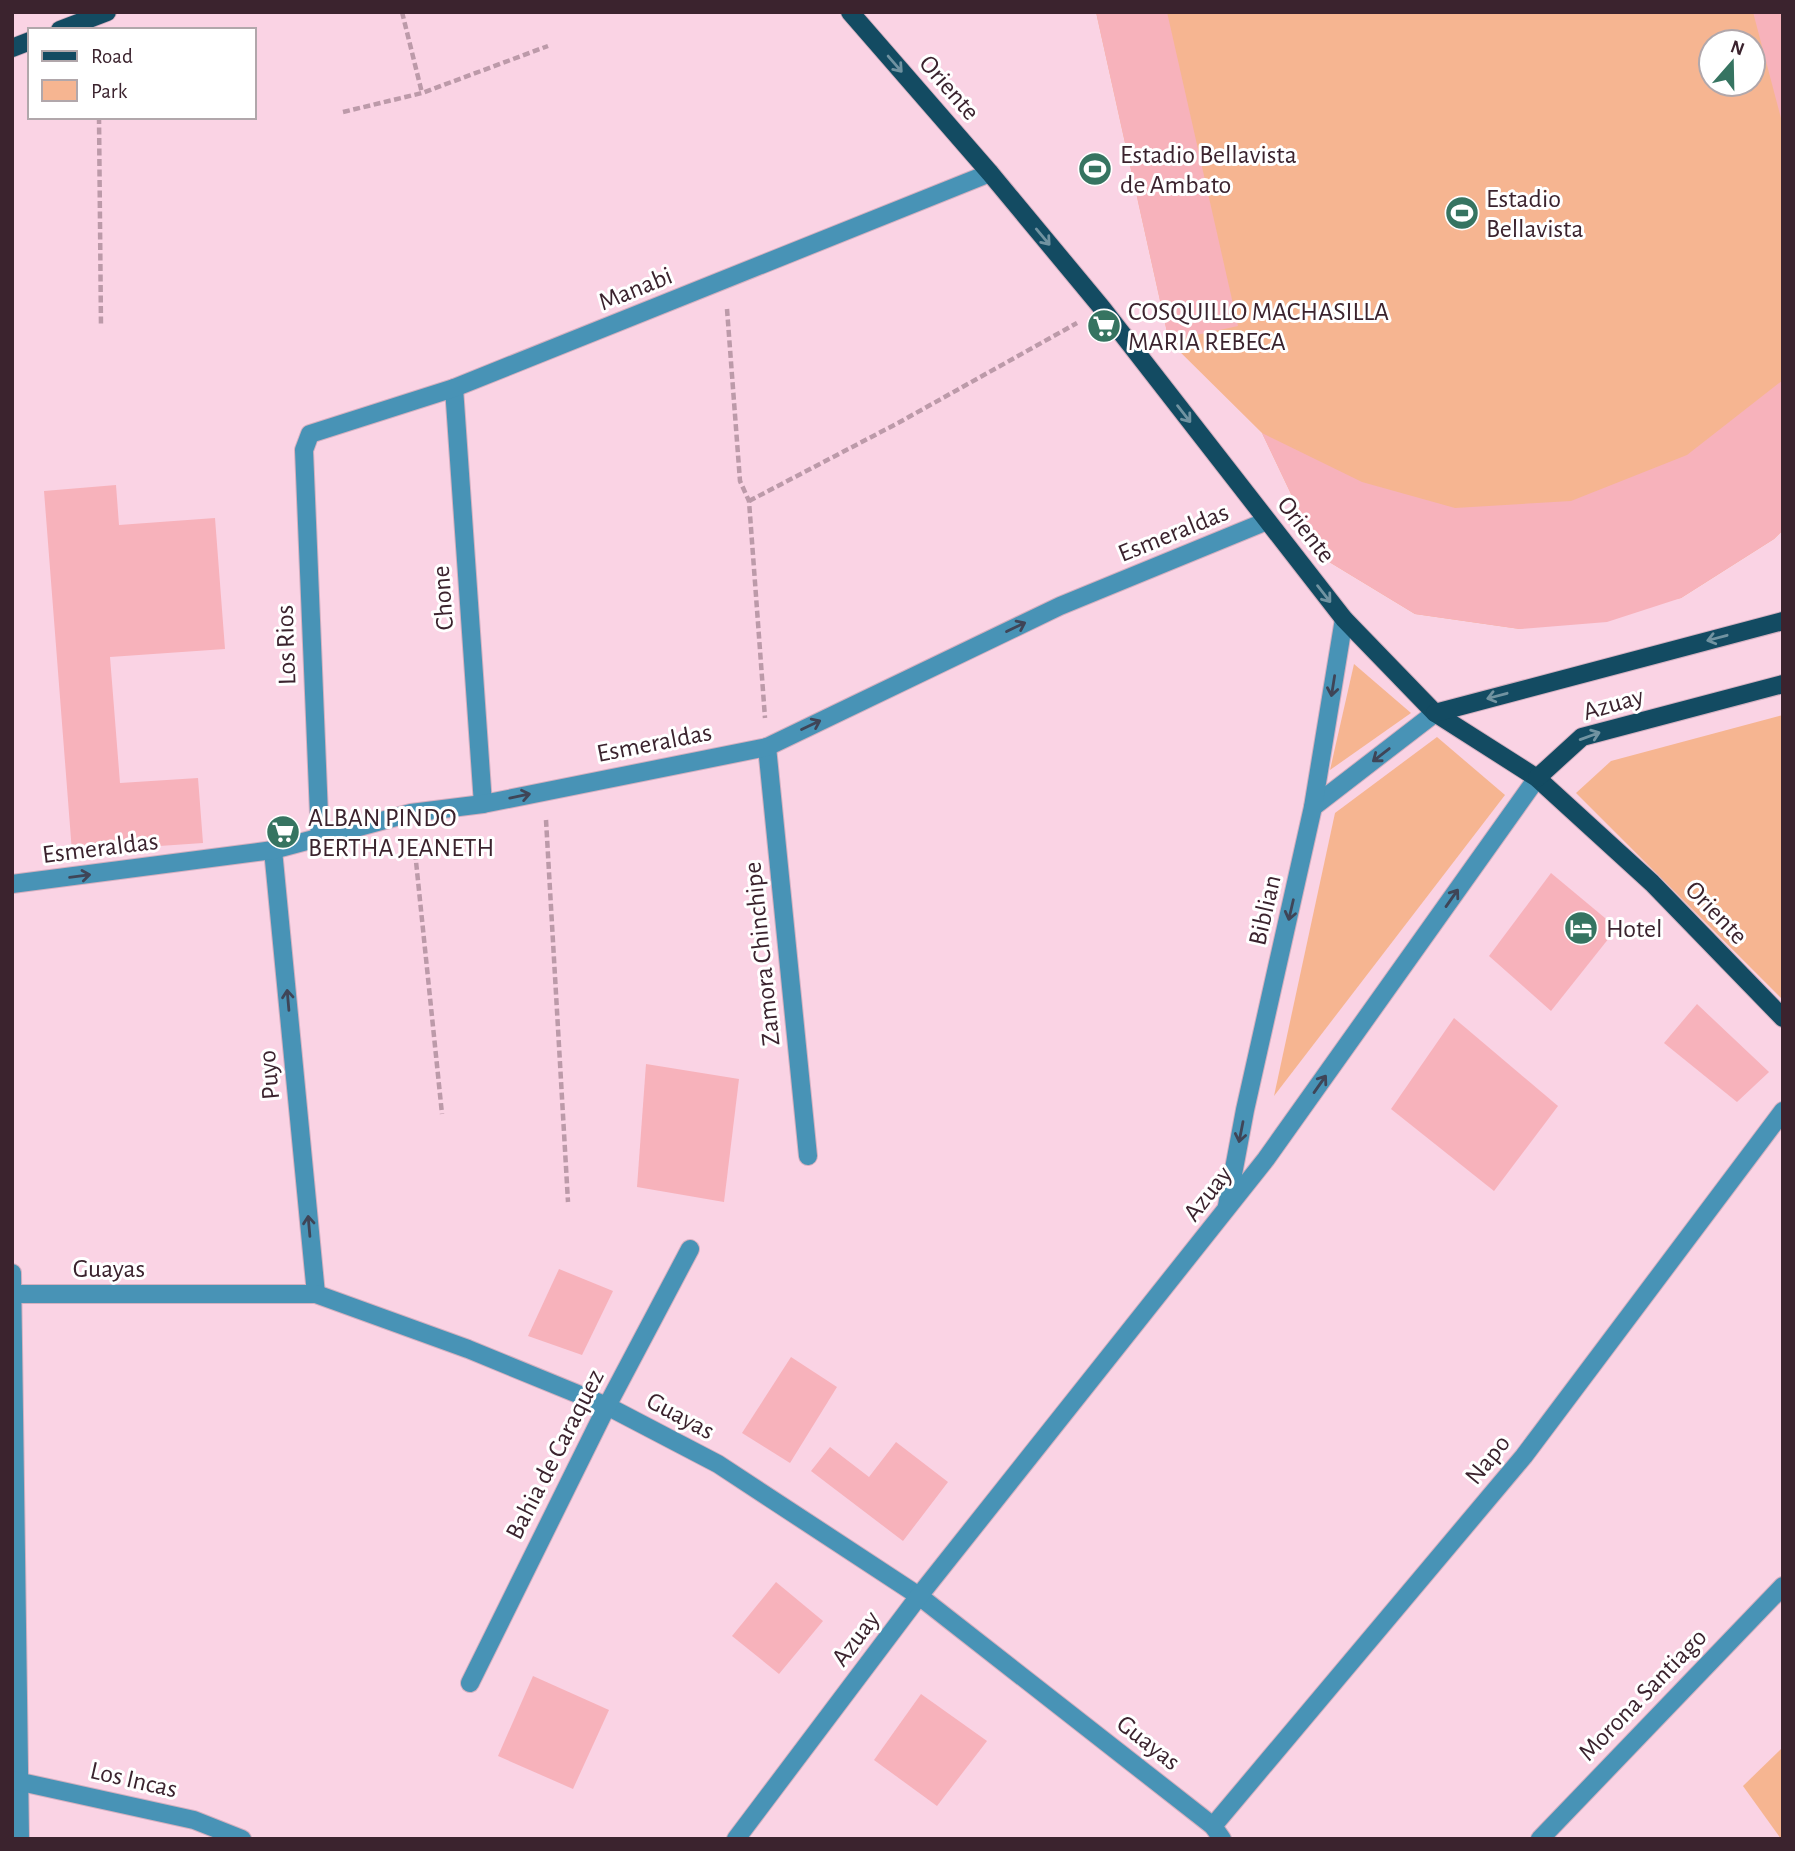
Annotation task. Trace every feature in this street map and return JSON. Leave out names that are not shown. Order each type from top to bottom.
[{"type":"main road","points":[[65,28],[107,12]]},
{"type":"main road","name":"Oriente","points":[[850,12],[990,173],[1102,308],[1344,619],[1435,713],[1537,778],[1652,883],[1783,1018]]},
{"type":"main road","name":"Azuay","points":[[1435,713],[1783,621]]},
{"type":"main road","name":"Azuay","points":[[1537,778],[1582,737],[1783,684]]},
{"type":"street","name":"Manabi","points":[[304,450],[310,434],[454,388],[990,173]]},
{"type":"street","name":"Chone","points":[[454,388],[483,804]]},
{"type":"street","name":"Los Rios","points":[[304,450],[320,839]]},
{"type":"street","name":"Esmeraldas","points":[[12,884],[273,850],[411,813],[483,804],[767,747],[1060,606],[1267,521]]},
{"type":"street","name":"Biblian","points":[[1226,1211],[1245,1110],[1314,807],[1344,619]]},
{"type":"street","name":"Azuay","points":[[1314,807],[1435,713]]},
{"type":"street","name":"Zamora Chinchipe","points":[[767,747],[808,1156]]},
{"type":"street","name":"Azuay","points":[[736,1839],[919,1596],[1266,1159],[1537,778]]},
{"type":"street","name":"Puyo","points":[[273,850],[316,1294]]},
{"type":"street","name":"Napo","points":[[1218,1832],[1524,1456],[1783,1111]]},
{"type":"street","name":"Bahia de Caraquez","points":[[470,1684],[607,1406],[690,1249]]},
{"type":"street","points":[[12,1273],[16,1780],[20,1839]]},
{"type":"street","name":"Guayas","points":[[13,1294],[316,1294],[468,1349],[607,1406],[718,1464],[919,1596],[1218,1832]]},
{"type":"street","name":"Morona Santiago","points":[[1540,1839],[1783,1586]]},
{"type":"street","name":"Los Incas","points":[[16,1780],[194,1819],[242,1839]]},
{"type":"path","points":[[402,12],[422,93]]},
{"type":"path","points":[[343,112],[422,93],[548,46]]},
{"type":"path","points":[[99,119],[102,327]]},
{"type":"path","points":[[724,281],[740,481],[748,500],[767,747]]},
{"type":"path","points":[[748,500],[898,423],[1102,308]]},
{"type":"path","points":[[544,791],[568,1202]]},
{"type":"path","points":[[411,813],[442,1114]]},
{"type":"green space","name":"Estadio Bellavista","points":[[1096,12],[1783,12],[1783,530],[1774,539],[1681,598],[1520,629],[1415,614],[1321,557],[1262,433],[1169,341]]},
{"type":"green space","points":[[1354,664],[1411,713],[1330,770]]},
{"type":"green space","points":[[1783,715],[1783,1000],[1576,793],[1611,761]]},
{"type":"green space","points":[[1437,737],[1505,795],[1274,1096],[1335,813]]},
{"type":"green space","points":[[1783,1747],[1783,1839],[1781,1839],[1743,1786]]},
{"type":"building","points":[[1096,12],[1167,12],[1238,326],[1169,341]]},
{"type":"building","points":[[1753,12],[1783,12],[1783,122],[1767,65],[1767,28],[1757,28]]},
{"type":"building","points":[[1783,380],[1783,530],[1774,539],[1681,598],[1607,622],[1520,629],[1415,614],[1321,557],[1262,433],[1362,482],[1455,508],[1571,501],[1687,455]]},
{"type":"building","points":[[116,485],[119,525],[215,518],[225,649],[110,657],[120,783],[198,778],[203,843],[72,852],[44,491]]},
{"type":"building","points":[[1551,873],[1617,928],[1551,1011],[1489,956]]},
{"type":"building","points":[[1697,1004],[1769,1072],[1737,1102],[1664,1043]]},
{"type":"building","points":[[1454,1018],[1558,1106],[1494,1191],[1391,1109]]},
{"type":"building","points":[[646,1064],[739,1079],[724,1202],[637,1187]]},
{"type":"building","points":[[559,1269],[613,1291],[582,1355],[528,1336]]},
{"type":"building","points":[[791,1357],[837,1387],[790,1463],[742,1433]]},
{"type":"building","points":[[896,1442],[948,1482],[903,1541],[811,1471],[830,1447],[869,1477]]},
{"type":"building","points":[[776,1582],[823,1621],[779,1674],[732,1636]]},
{"type":"building","points":[[533,1676],[609,1710],[573,1789],[498,1756]]},
{"type":"building","points":[[921,1694],[987,1741],[937,1806],[874,1760]]},
{"type":"place","name":"Estadio Bellavista de Ambato","points":[[1095,169]]},
{"type":"place","name":"Estadio Bellavista","points":[[1462,213]]},
{"type":"place","name":"COSQUILLO MACHASILLA MARIA REBECA","points":[[1104,326]]},
{"type":"place","name":"ALBAN PINDO BERTHA JEANETH","points":[[283,832]]},
{"type":"place","name":"Hotel","points":[[1581,928]]}]
